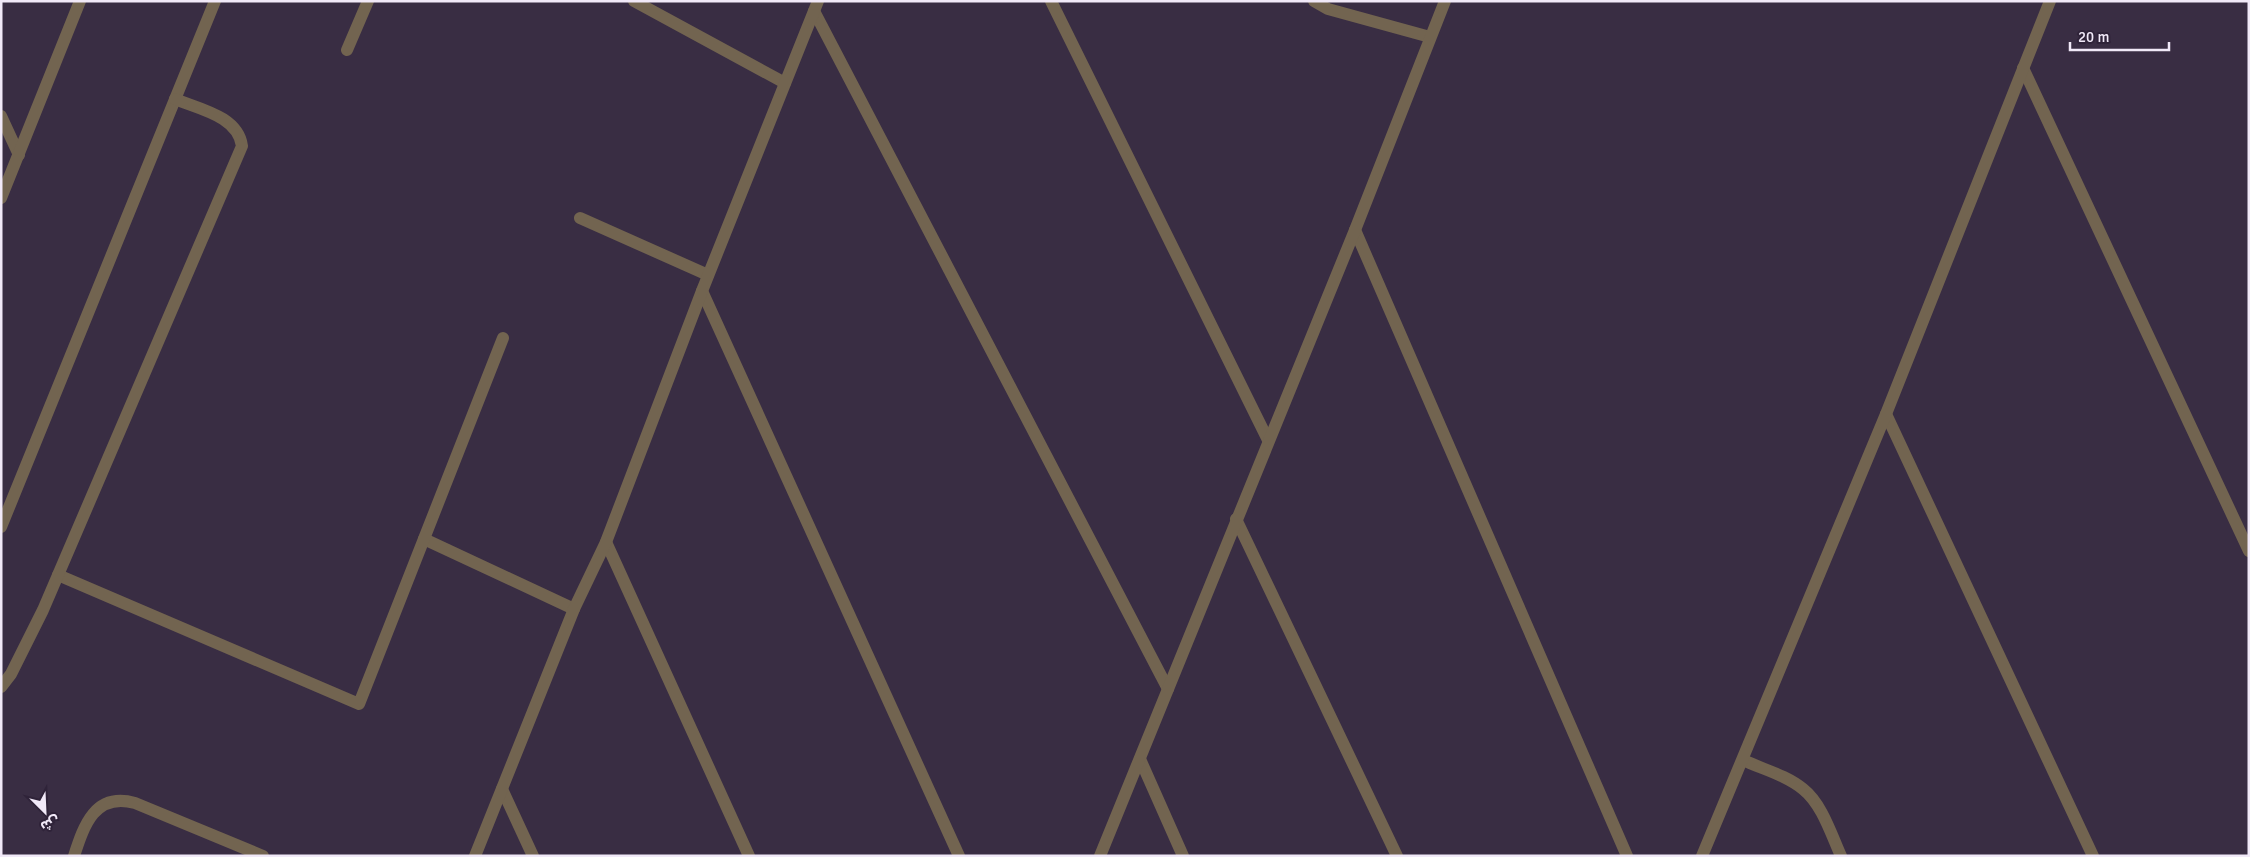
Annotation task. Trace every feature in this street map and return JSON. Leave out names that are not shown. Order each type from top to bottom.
[{"type":"street","points":[[1,198],[80,1]]},
{"type":"street","points":[[1,527],[215,1]]},
{"type":"street","points":[[347,50],[368,1]]},
{"type":"street","points":[[634,1],[785,83]]},
{"type":"street","points":[[1051,1],[1268,440]]},
{"type":"street","points":[[1314,1],[1328,9],[1430,37]]},
{"type":"street","points":[[1100,856],[1268,440],[1356,230],[1445,1]]},
{"type":"street","points":[[1702,856],[1886,414],[2050,1]]},
{"type":"street","points":[[475,856],[574,610],[606,542],[708,275],[816,6]]},
{"type":"street","points":[[816,6],[1168,689]]},
{"type":"street","points":[[2023,68],[2249,551]]},
{"type":"street","points":[[1,688],[11,674],[58,575],[242,146],[239,134],[229,122],[175,99]]},
{"type":"street","points":[[1,116],[19,155]]},
{"type":"street","points":[[580,218],[708,275]]},
{"type":"street","points":[[1356,230],[1627,856]]},
{"type":"street","points":[[702,292],[959,856]]},
{"type":"street","points":[[58,575],[359,704],[504,338]]},
{"type":"street","points":[[1886,414],[2093,856]]},
{"type":"street","points":[[1236,519],[1396,856]]},
{"type":"street","points":[[424,539],[574,610]]},
{"type":"street","points":[[606,542],[749,856]]},
{"type":"street","points":[[1140,759],[1183,856]]},
{"type":"street","points":[[1743,760],[1784,778],[1802,789],[1816,803],[1841,856]]},
{"type":"street","points":[[502,789],[533,856]]},
{"type":"street","points":[[74,856],[84,826],[90,818],[103,806],[118,800],[135,803],[263,856]]}]
